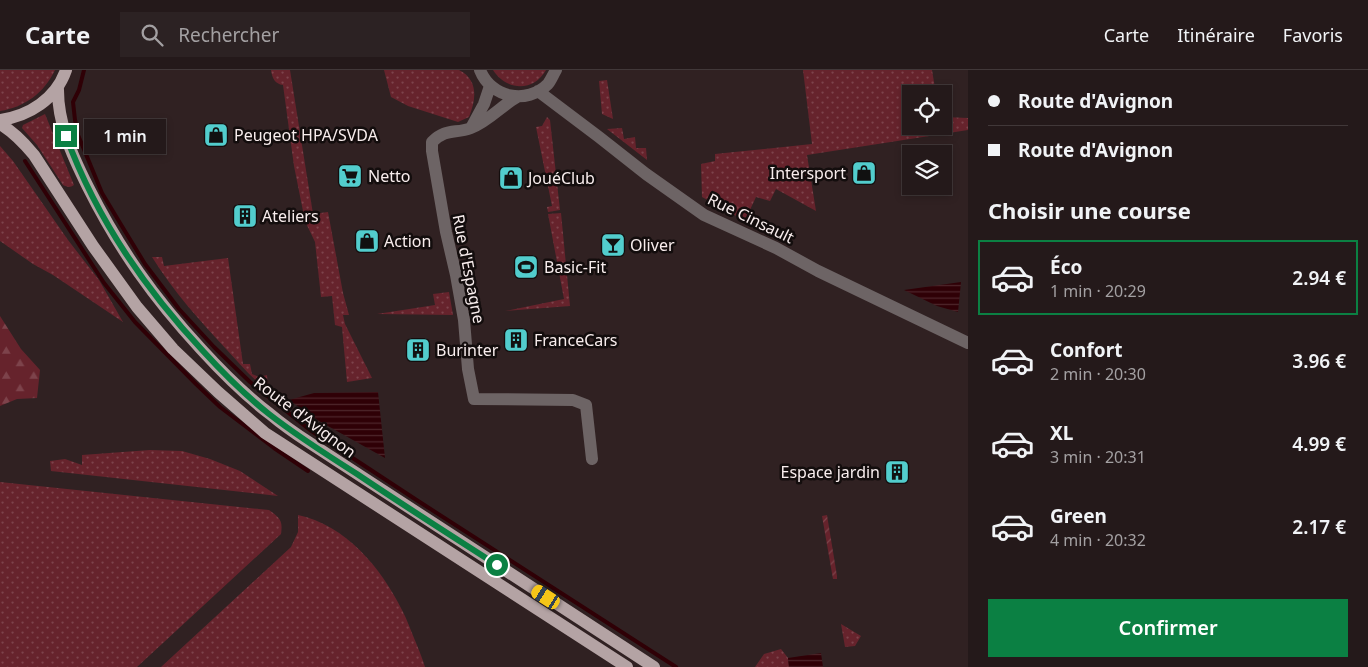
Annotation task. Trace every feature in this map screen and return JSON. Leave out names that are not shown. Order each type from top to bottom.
[{"type":"main road","points":[[0,122],[31,111],[46,100],[58,86],[66,70]]},
{"type":"main road","name":"Route d'Avignon","points":[[58,86],[61,117],[74,159],[98,208],[121,248],[146,285],[174,320],[232,382],[269,414],[310,444],[654,667]]},
{"type":"main road","name":"Route d'Avignon","points":[[0,122],[34,155],[93,246],[137,307],[172,349],[229,402],[265,432],[627,667]]},
{"type":"street","points":[[480,71],[490,86],[502,94],[517,97],[528,96],[538,91],[550,80],[556,70]]},
{"type":"street","points":[[471,128],[484,104],[490,86]]},
{"type":"street","name":"Rue Cinsault","points":[[538,91],[646,174],[704,215],[776,248],[818,271],[968,343]]},
{"type":"street","name":"Rue d'Espagne","points":[[517,97],[508,102],[491,117],[471,128],[447,132],[438,136],[432,142],[446,232],[464,320],[468,369],[474,399],[574,400],[586,406],[592,459]]},
{"type":"green space","points":[[0,70],[55,70],[45,86],[33,98],[18,106],[0,111]]},
{"type":"green space","points":[[271,70],[290,70],[313,214],[328,212],[349,315],[343,315],[345,324],[372,378],[347,382],[342,327],[335,325],[332,296],[321,297],[315,242],[305,221],[294,166],[283,85],[274,80]]},
{"type":"green space","points":[[384,70],[459,70],[470,79],[473,85],[474,97],[469,117],[458,122],[408,106],[391,97]]},
{"type":"green space","points":[[493,70],[546,70],[534,82],[520,86],[505,82]]},
{"type":"green space","points":[[803,70],[932,70],[934,85],[902,85],[902,135],[936,135],[807,155],[816,211],[776,189],[770,201],[756,197],[749,212],[764,225],[749,223],[702,197],[701,164],[715,161],[715,154],[812,144]]},
{"type":"green space","points":[[607,80],[613,119],[602,114],[599,81]]},
{"type":"green space","points":[[45,114],[74,185],[71,187],[63,185],[37,145],[22,128],[23,125]]},
{"type":"green space","points":[[547,117],[550,120],[560,210],[548,212],[547,207],[552,206],[536,127],[542,126]]},
{"type":"green space","points":[[952,117],[968,118],[968,130],[952,132]]},
{"type":"green space","points":[[622,128],[624,139],[635,137],[636,148],[646,148],[647,160],[607,129]]},
{"type":"green space","points":[[0,146],[13,161],[68,240],[99,280],[123,322],[0,241]]},
{"type":"green space","points":[[561,213],[570,306],[505,311],[564,299],[548,214]]},
{"type":"green space","points":[[152,257],[162,257],[164,266],[228,258],[243,364],[250,364],[252,374],[259,377],[267,375],[268,390],[246,371],[197,317]]},
{"type":"green space","points":[[449,292],[453,315],[377,314],[435,305],[433,294]]},
{"type":"green space","points":[[0,316],[21,349],[40,370],[37,398],[17,399],[0,406]]},
{"type":"green space","points":[[150,450],[182,451],[210,459],[240,471],[278,496],[51,471],[50,461],[65,459],[82,465],[82,455]]},
{"type":"green space","points":[[0,482],[269,510],[280,520],[282,525],[281,534],[137,667],[0,667]]},
{"type":"green space","points":[[298,515],[332,528],[360,550],[373,564],[404,613],[425,667],[161,667],[291,547],[298,532]]},
{"type":"green space","points":[[827,515],[837,579],[833,579],[822,516]]},
{"type":"green space","points":[[841,624],[861,636],[855,646],[845,647]]},
{"type":"green space","points":[[781,649],[788,658],[789,667],[755,667],[764,654]]},
{"type":"shaded area","points":[[961,282],[958,312],[937,306],[904,290]]},
{"type":"shaded area","points":[[378,392],[385,458],[319,421],[289,400],[314,393]]},
{"type":"shaded area","points":[[821,653],[823,667],[789,667],[788,658]]},
{"type":"waterway","points":[[84,70],[79,90],[73,102],[75,120],[78,135],[102,193],[145,264],[179,309],[214,347],[250,382],[310,430],[676,667]]},
{"type":"waterway","points":[[25,161],[104,283],[135,322],[220,407],[308,471]]},
{"type":"place","name":"Peugeot HPA/SVDA","points":[[216,135]]},
{"type":"place","name":"Intersport","points":[[864,173]]},
{"type":"place","name":"Netto","points":[[350,176]]},
{"type":"place","name":"JouéClub","points":[[511,178]]},
{"type":"place","name":"Ateliers","points":[[245,216]]},
{"type":"place","name":"Action","points":[[367,241]]},
{"type":"place","name":"Oliver","points":[[613,245]]},
{"type":"place","name":"Basic-Fit","points":[[526,267]]},
{"type":"place","name":"FranceCars","points":[[516,340]]},
{"type":"place","name":"Burinter","points":[[418,350]]},
{"type":"place","name":"Espace jardin","points":[[897,472]]},
{"type":"route","points":[[66,136],[74,159],[98,208],[121,248],[146,285],[174,320],[232,382],[269,414],[310,444],[497,565]]}]
